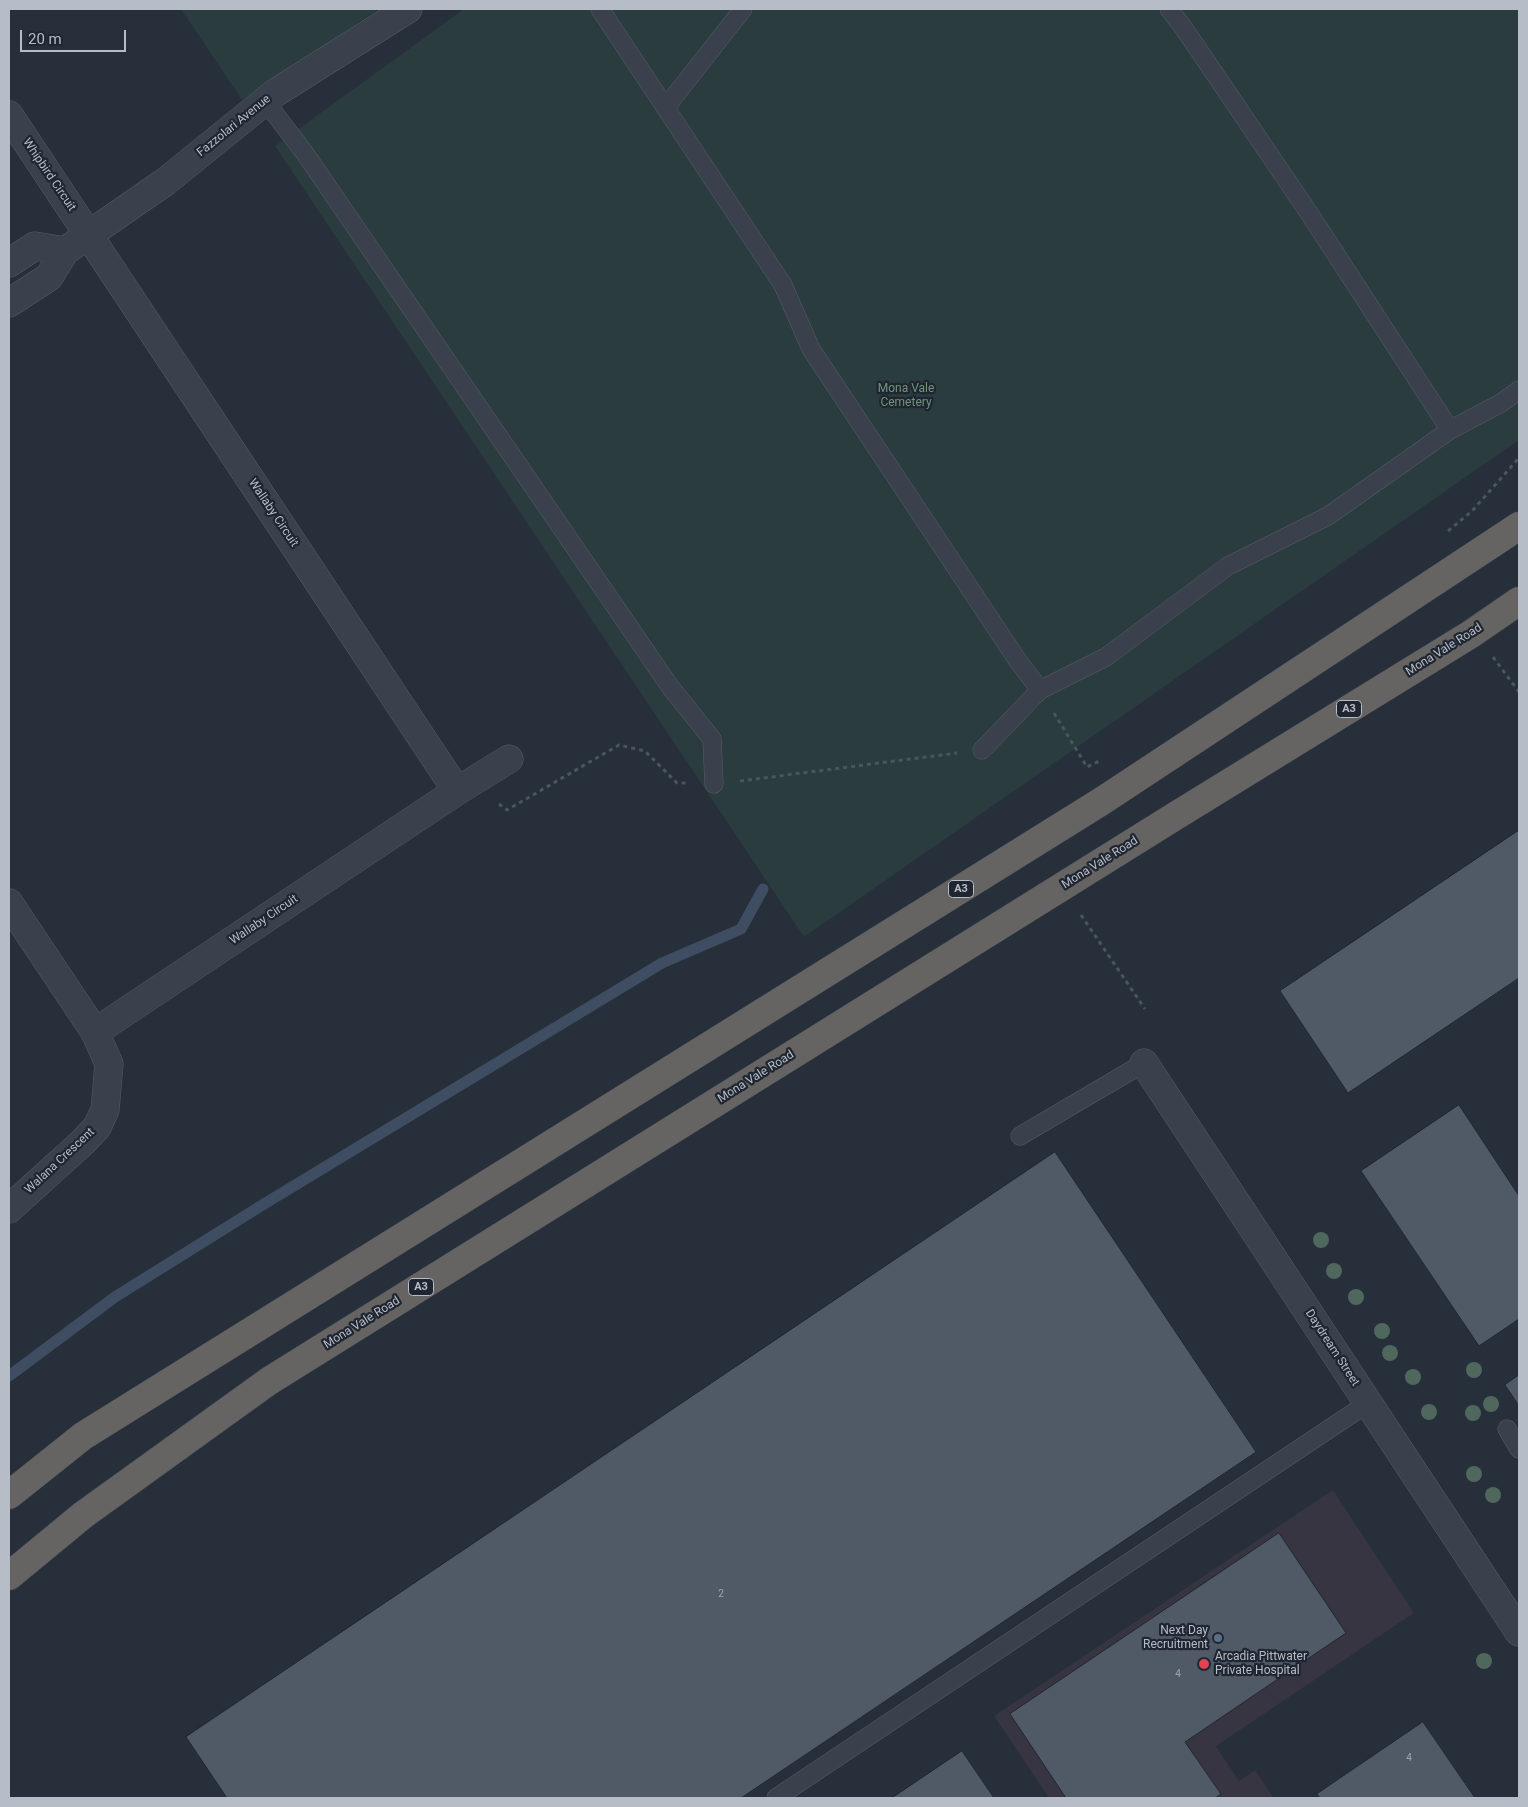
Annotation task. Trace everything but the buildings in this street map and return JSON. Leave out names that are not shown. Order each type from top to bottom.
[{"type":"highway","name":"A3","points":[[9,1495],[83,1436],[1093,806],[1519,526]]},
{"type":"highway","name":"Mona Vale Road","points":[[9,1576],[83,1515],[269,1381],[1463,639],[1519,601]]},
{"type":"street","name":"Fazzolari Avenue","points":[[9,304],[49,277],[65,251],[165,182],[275,93],[408,9]]},
{"type":"street","name":"Whipbird Circuit","points":[[9,115],[89,235]]},
{"type":"street","name":"Wallaby Circuit","points":[[89,235],[464,786]]},
{"type":"street","points":[[9,263],[35,246],[65,251]]},
{"type":"street","name":"Wallaby Circuit","points":[[95,1032],[464,786],[509,759]]},
{"type":"street","points":[[9,903],[95,1032]]},
{"type":"street","name":"Walana Crescent","points":[[9,1209],[83,1142],[97,1126],[105,1110],[109,1064],[95,1032]]},
{"type":"street","name":"Daydream Street","points":[[1144,1063],[1519,1632]]},
{"type":"lane","points":[[600,9],[783,285],[811,349],[1018,661],[1040,690]]},
{"type":"lane","points":[[666,107],[743,9]]},
{"type":"lane","points":[[1170,9],[1311,216],[1450,430]]},
{"type":"lane","points":[[265,101],[304,152],[671,688],[712,739],[714,784]]},
{"type":"lane","points":[[982,750],[1040,690],[1106,657],[1228,566],[1328,516],[1450,430],[1501,403],[1519,390]]},
{"type":"lane","points":[[1020,1136],[1144,1063]]},
{"type":"lane","points":[[776,1798],[1368,1403]]},
{"type":"lane","points":[[1506,1429],[1519,1449]]},
{"type":"path","points":[[1444,535],[1472,511],[1519,458]]},
{"type":"path","points":[[1493,656],[1519,692]]},
{"type":"path","points":[[1040,690],[1087,767],[1103,759]]},
{"type":"path","points":[[464,786],[507,810],[619,745],[645,751],[677,783],[714,784],[982,750]]},
{"type":"path","points":[[1081,915],[1146,1009]]},
{"type":"shaded area","name":"Arcadia Pittwater Private Hospital","points":[[1333,1490],[1414,1613],[1216,1746],[1239,1781],[1255,1770],[1274,1798],[1049,1798],[994,1716]]},
{"type":"green space","points":[[181,9],[379,9],[242,100]]},
{"type":"green space","name":"Mona Vale Cemetery","points":[[464,9],[1519,9],[1519,440],[804,937],[275,146]]},
{"type":"waterway","points":[[9,1376],[115,1297],[264,1204],[662,963],[741,929],[763,889]]},
{"type":"place","name":"Next Day Recruitment","points":[[1218,1638]]},
{"type":"place","name":"Arcadia Pittwater Private Hospital","points":[[1204,1664]]}]
